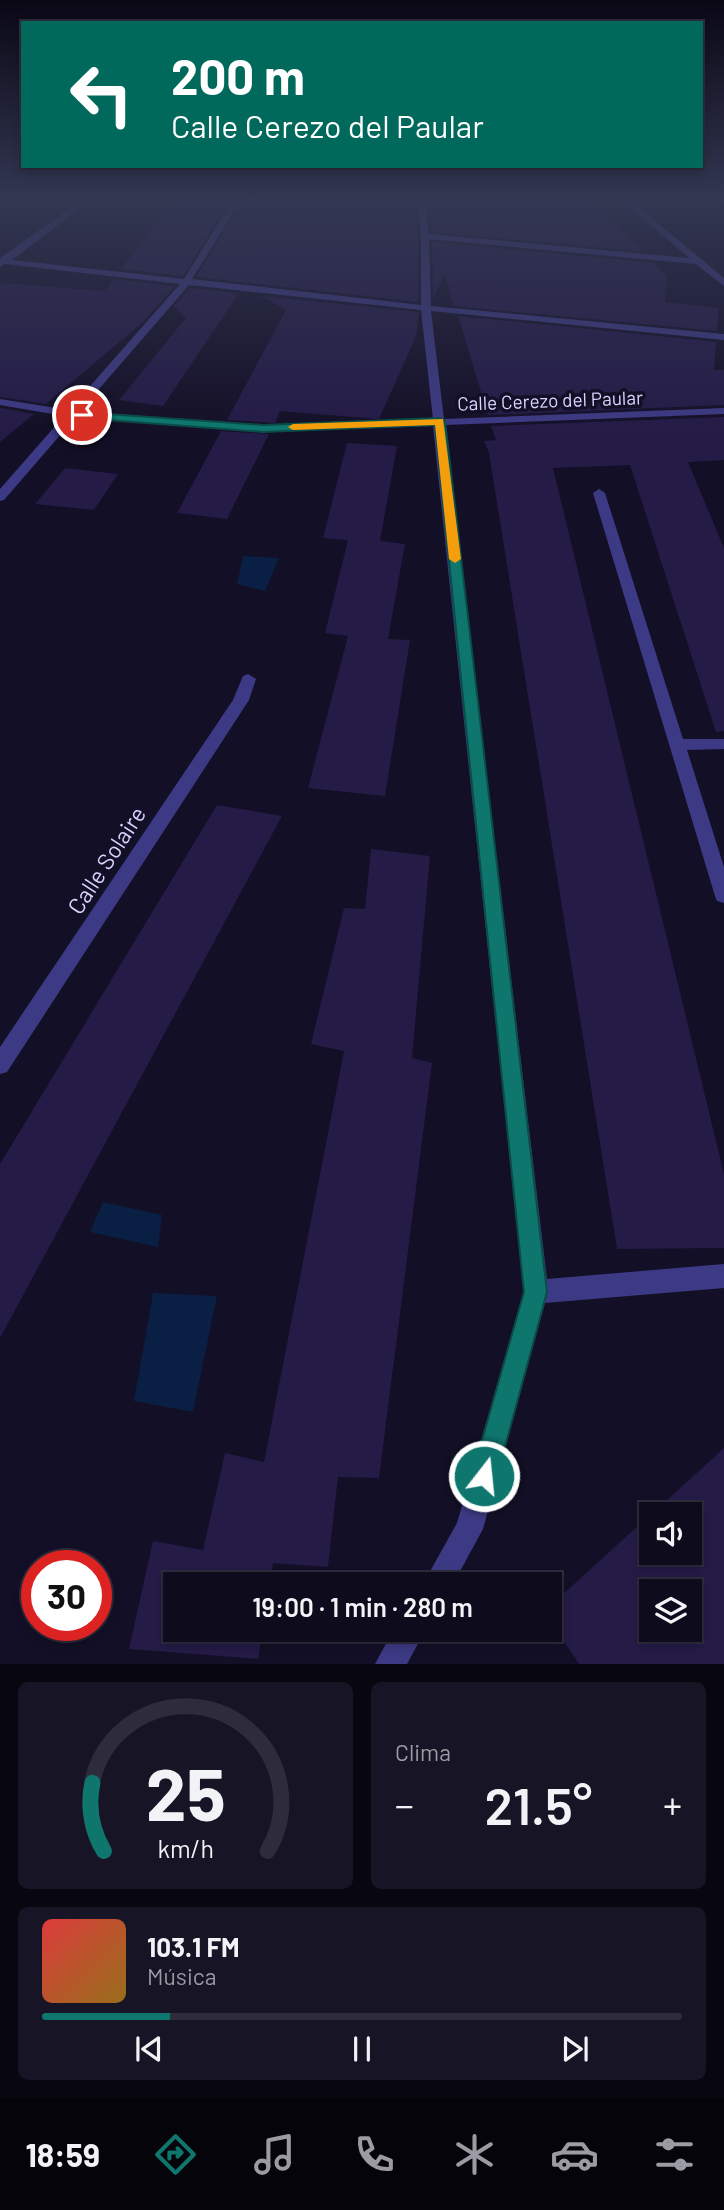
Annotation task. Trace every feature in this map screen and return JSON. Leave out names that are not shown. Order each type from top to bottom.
[{"type":"street","points":[[146,278],[724,337]]},
{"type":"street","points":[[0,497],[189,278]]},
{"type":"street","points":[[426,278],[426,308],[536,1292],[470,1529],[444,1572]]},
{"type":"street","name":"Calle Cerezo del Paular","points":[[0,402],[72,414],[263,429],[724,411]]},
{"type":"street","points":[[599,493],[724,896]]},
{"type":"street","name":"Calle Solaire","points":[[0,1065],[241,700],[247,679]]},
{"type":"street","points":[[679,745],[724,744]]},
{"type":"street","points":[[536,1292],[724,1276]]},
{"type":"street","points":[[390,1664],[403,1642]]},
{"type":"water","points":[[243,556],[279,558],[265,591],[237,584]]},
{"type":"water","points":[[103,1202],[162,1215],[158,1247],[90,1232]]},
{"type":"water","points":[[153,1293],[217,1296],[193,1412],[134,1401]]},
{"type":"building","points":[[202,278],[418,278],[418,302]]},
{"type":"building","points":[[433,278],[443,278],[433,298]]},
{"type":"building","points":[[446,278],[667,278],[665,302],[719,308],[717,331],[454,306]]},
{"type":"building","points":[[114,279],[175,286],[143,322],[46,404],[0,397],[0,283],[105,291]]},
{"type":"building","points":[[190,288],[239,293],[163,406],[119,400],[186,318],[174,306]]},
{"type":"building","points":[[262,296],[419,312],[416,336],[379,419],[280,411],[275,423],[227,420],[286,310]]},
{"type":"building","points":[[458,316],[716,342],[714,370],[724,370],[724,405],[488,415]]},
{"type":"building","points":[[0,408],[34,414],[0,442]]},
{"type":"building","points":[[724,417],[724,460],[688,462],[724,548],[724,731],[716,732],[630,465],[553,468],[724,1174],[724,1248],[617,1249],[489,453],[484,441],[496,440],[491,426]]},
{"type":"building","points":[[221,431],[269,434],[227,519],[177,513]]},
{"type":"building","points":[[347,443],[397,446],[380,541],[405,544],[388,639],[410,640],[385,796],[308,788],[348,636],[325,633],[348,540],[323,538]]},
{"type":"building","points":[[65,468],[118,474],[94,510],[35,504]]},
{"type":"building","points":[[217,805],[282,816],[0,1338],[0,1164]]},
{"type":"building","points":[[371,849],[430,856],[412,1058],[432,1063],[379,1478],[338,1477],[328,1567],[273,1563],[272,1572],[163,1572],[163,1642],[261,1642],[258,1659],[129,1649],[153,1541],[203,1550],[225,1453],[264,1462],[344,1051],[311,1044],[344,908],[365,909]]},
{"type":"building","points":[[724,1448],[724,1664],[579,1664],[562,1638],[562,1595],[639,1525],[639,1565],[702,1565],[702,1502],[665,1502]]},
{"type":"slow traffic","points":[[293,427],[440,421],[455,559]]},
{"type":"route","points":[[82,415],[263,429],[440,421],[536,1292],[484,1476]]}]
